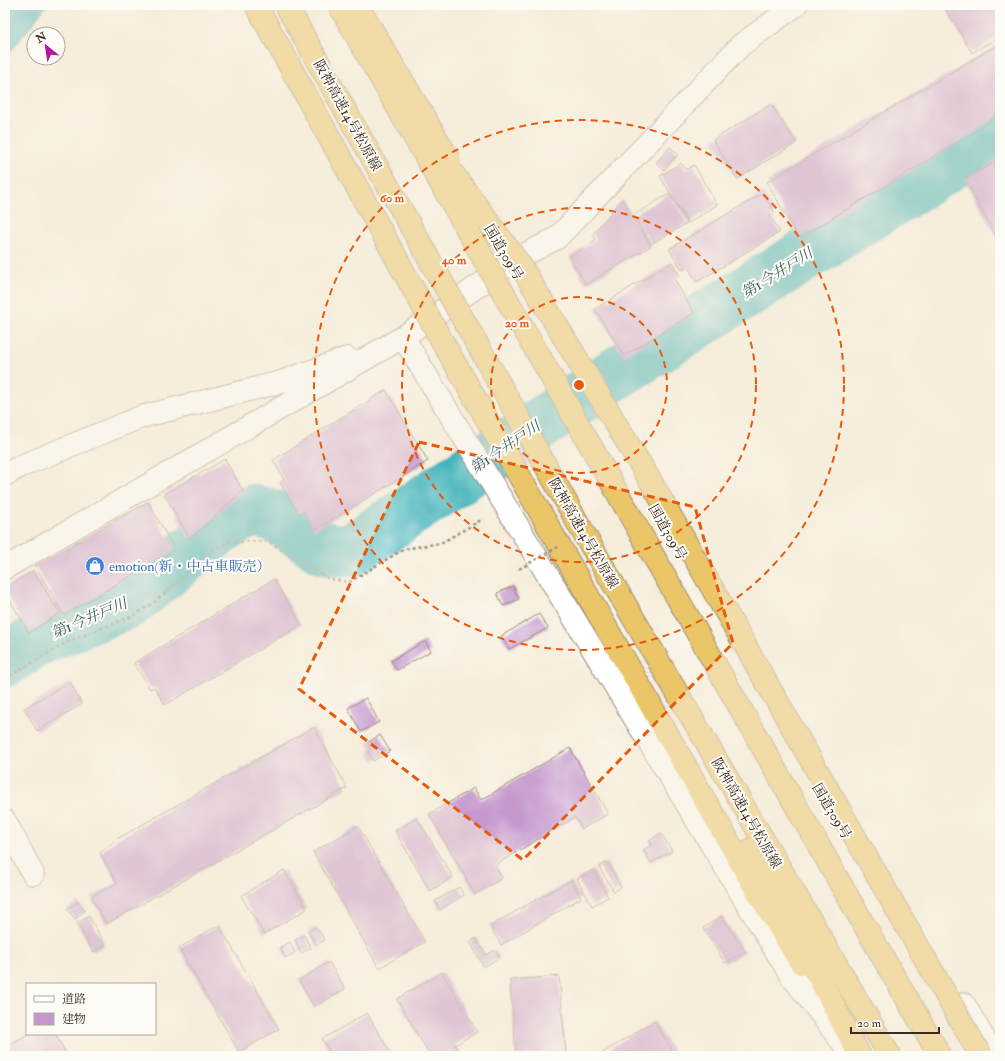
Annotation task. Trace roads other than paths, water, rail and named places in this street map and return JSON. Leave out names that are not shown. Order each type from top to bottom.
[{"type":"highway","points":[[256,5],[445,346],[753,884],[859,1056]]},
{"type":"highway","name":"阪神高速14号松原線","points":[[286,5],[587,539],[890,1056]]},
{"type":"highway","points":[[339,5],[369,60],[940,1056]]},
{"type":"highway","name":"国道309号","points":[[357,5],[840,825],[982,1056]]},
{"type":"highway","points":[[369,60],[521,266],[654,487],[982,1056]]},
{"type":"highway","points":[[587,539],[790,921],[859,1056]]},
{"type":"street","points":[[5,568],[403,338],[522,256],[557,238],[741,45],[796,5]]},
{"type":"street","points":[[522,256],[994,1056]]},
{"type":"street","points":[[5,476],[21,466],[141,417],[281,382],[403,338]]},
{"type":"street","points":[[403,338],[790,974],[853,1056]]},
{"type":"street","points":[[5,821],[34,874]]},
{"type":"water","points":[[5,5],[47,5],[31,26],[26,26],[26,32],[5,59]]},
{"type":"waterway","name":"第1今井戸川","points":[[5,661],[37,640],[129,602],[227,523],[253,510],[275,516],[325,549],[351,550],[612,376],[1000,133]]},
{"type":"place","name":"emotion(新・中古車販売）","points":[[95,566]]}]
